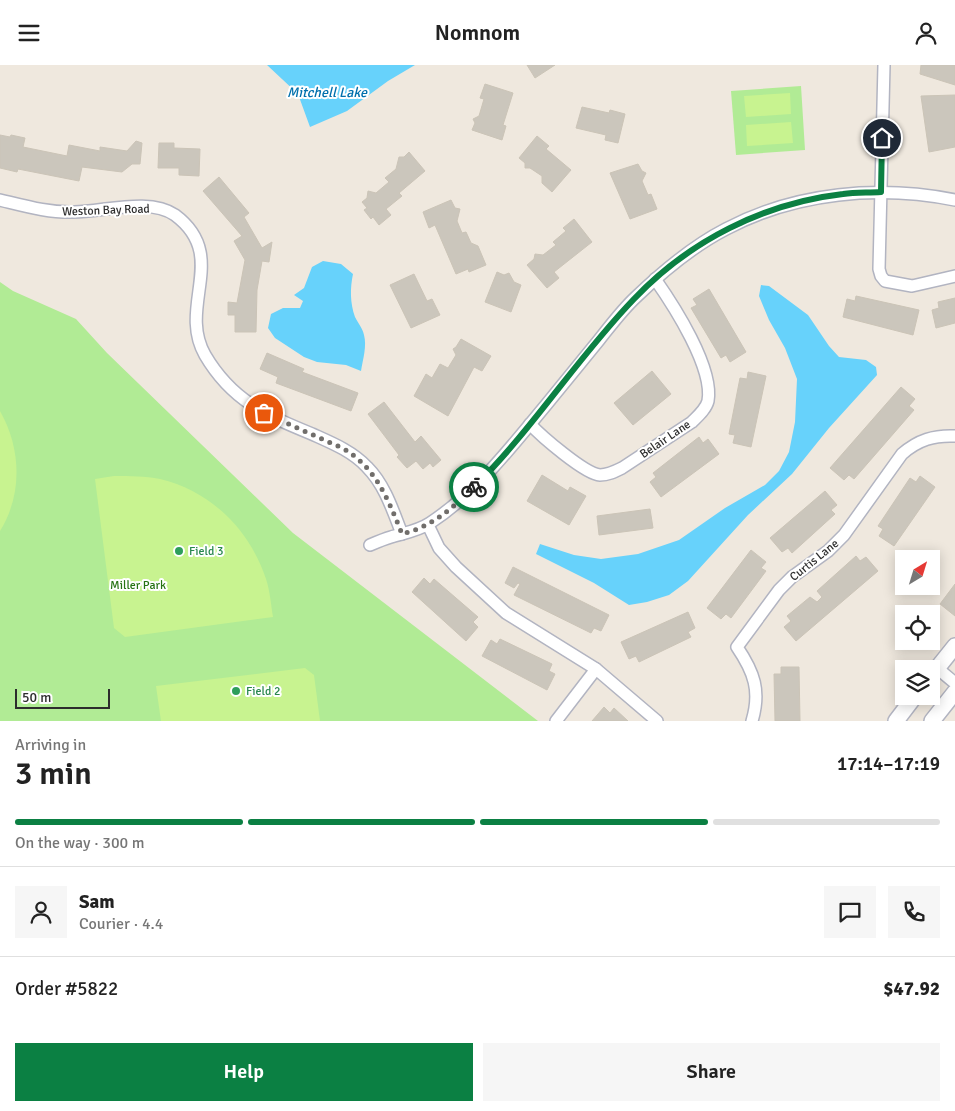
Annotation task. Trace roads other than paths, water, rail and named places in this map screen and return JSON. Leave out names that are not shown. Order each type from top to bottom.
[{"type":"main road","points":[[940,665],[955,646]]},
{"type":"main road","points":[[932,721],[955,692]]},
{"type":"main road","points":[[896,721],[908,705]]},
{"type":"street","points":[[884,65],[879,269],[881,276],[885,281],[912,286],[955,277]]},
{"type":"street","points":[[370,545],[428,525],[464,497],[530,424],[634,299],[655,279],[689,252],[726,229],[766,212],[804,201],[836,195],[881,192],[930,195],[955,200]]},
{"type":"street","name":"Weston Bay Road","points":[[0,200],[48,211],[74,212],[137,206],[156,208],[173,214],[187,226],[197,241],[200,250],[202,278],[195,316],[196,331],[205,354],[220,376],[235,393],[253,407],[350,452],[367,467],[380,484],[402,534]]},
{"type":"street","name":"Belair Lane","points":[[530,424],[538,433],[586,470],[598,475],[610,474],[622,468],[692,422],[702,413],[708,401],[708,388],[704,368],[696,349],[655,279]]},
{"type":"street","name":"Curtis Lane","points":[[752,721],[757,694],[756,683],[737,647],[778,590],[792,577],[828,551],[844,535],[902,454],[912,445],[924,439],[941,435],[955,436]]},
{"type":"street","points":[[428,525],[439,548],[456,567],[506,613],[596,669],[657,721]]},
{"type":"street","points":[[556,721],[596,669]]},
{"type":"street","points":[[940,675],[955,683]]},
{"type":"water","name":"Mitchell Lake","points":[[267,65],[415,65],[388,81],[347,111],[310,127],[298,94]]},
{"type":"water","points":[[323,261],[341,264],[353,274],[351,301],[355,317],[365,339],[361,371],[346,365],[317,362],[304,357],[275,338],[268,328],[271,314],[283,308],[300,308],[303,301],[294,295],[304,288],[312,267]]},
{"type":"water","points":[[761,285],[769,286],[808,315],[829,346],[839,357],[866,360],[876,367],[877,375],[829,428],[792,474],[748,515],[688,581],[669,595],[629,605],[594,583],[536,554],[540,544],[574,555],[601,559],[638,554],[679,540],[725,508],[765,485],[779,471],[789,452],[795,422],[797,379],[785,348],[769,320],[759,296]]},
{"type":"place","name":"Field 3","points":[[179,551]]},
{"type":"place","name":"Field 2","points":[[236,691]]},
{"type":"park label","name":"Miller Park","points":[[138,585]]}]
